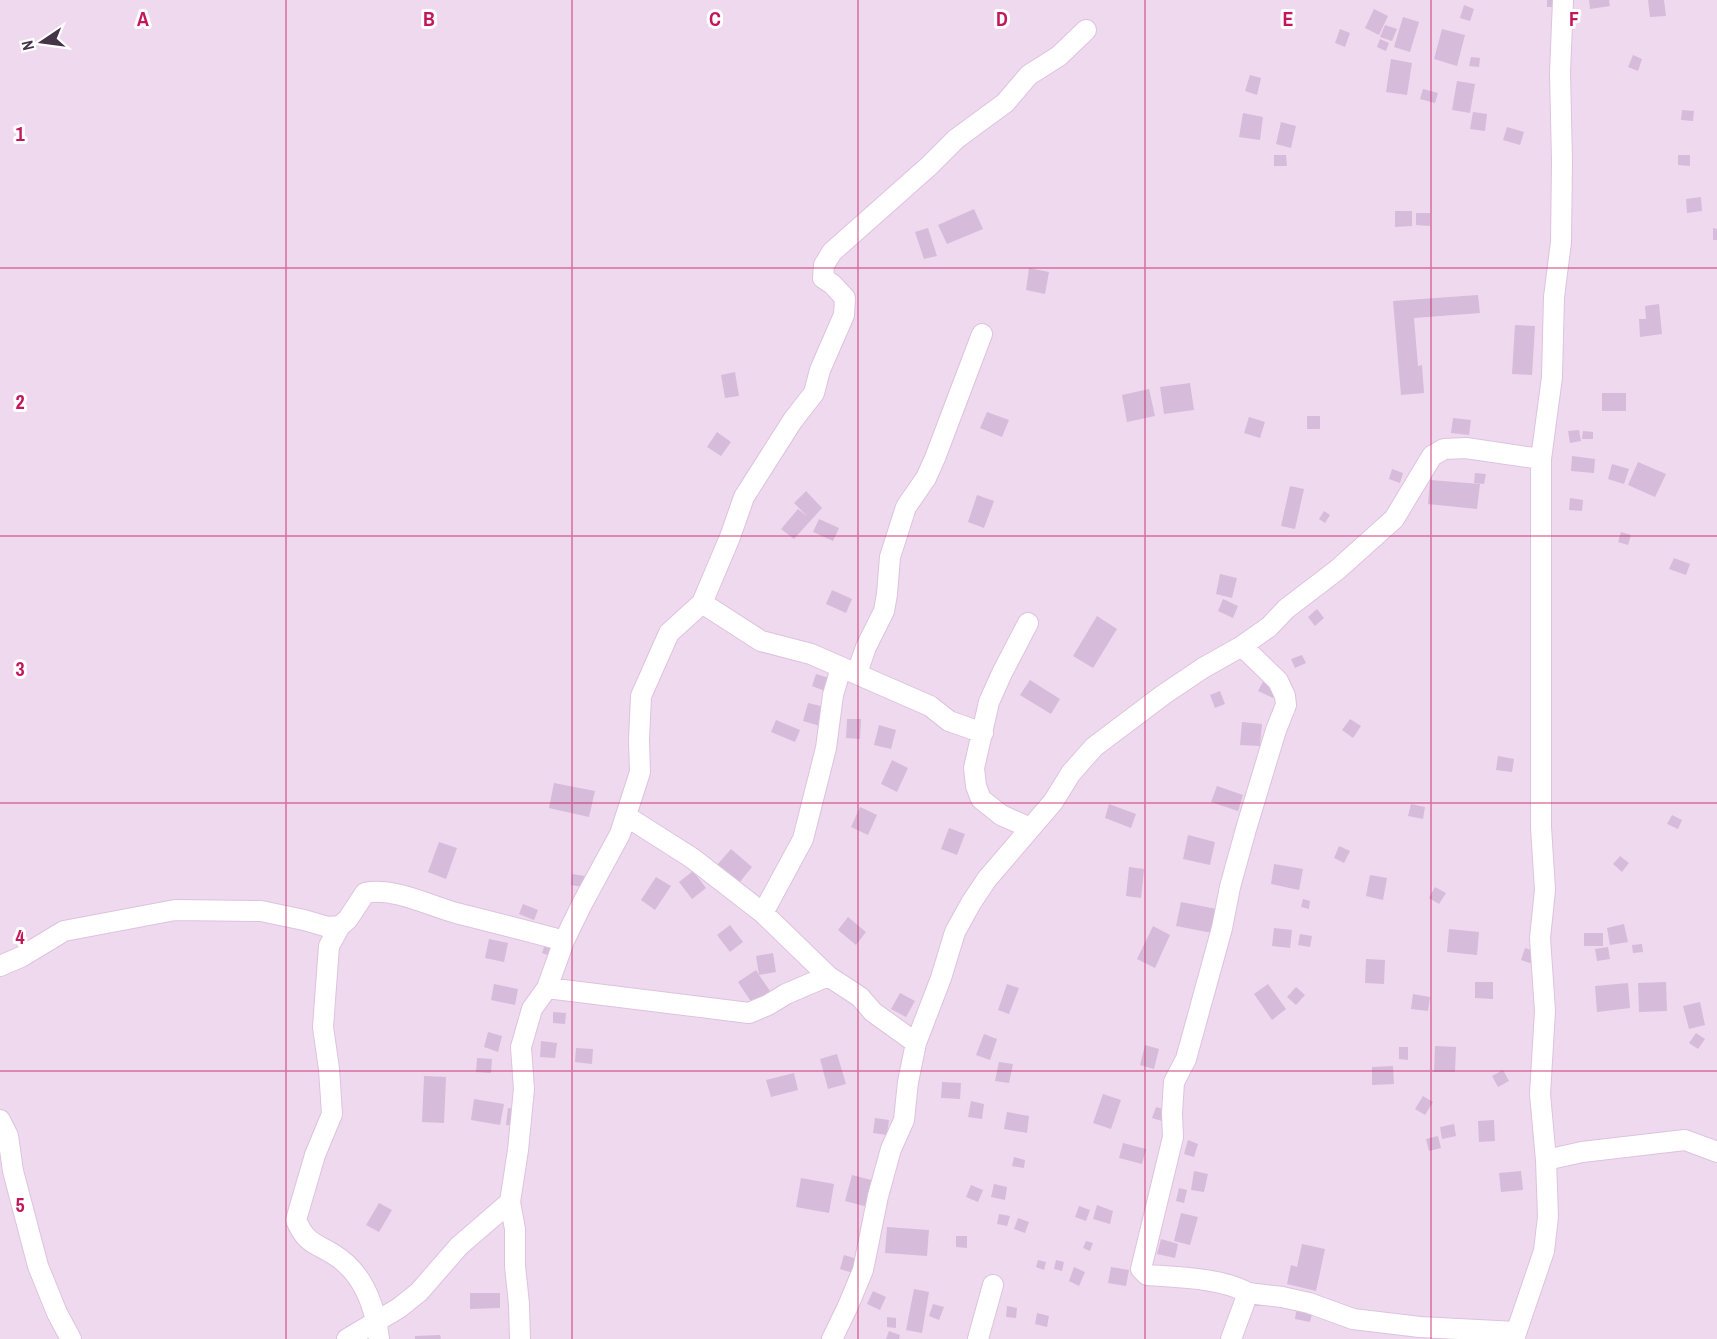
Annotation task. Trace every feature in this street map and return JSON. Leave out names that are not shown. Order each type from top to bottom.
[{"type":"street","points":[[1242,646],[1278,681],[1285,696],[1286,705],[1246,828],[1222,928],[1185,1059],[1174,1082],[1173,1137],[1141,1269],[1147,1275],[1218,1283],[1248,1293],[1309,1303],[1353,1319],[1515,1336],[1544,1251],[1548,1217],[1540,1094],[1545,1011],[1540,938],[1545,890],[1541,827],[1540,459],[1551,377],[1554,297],[1561,242],[1560,73],[1563,0]]},
{"type":"street","points":[[520,1339],[515,1228],[510,1202],[524,1089],[521,1047],[532,1009],[547,988],[564,941],[620,834],[640,772],[640,696],[669,633],[702,603],[744,497],[793,420],[814,393],[824,360],[844,315],[844,298],[832,284],[823,278],[824,265],[831,252],[929,166],[956,139],[1005,103],[1029,75],[1059,56],[1086,30]]},
{"type":"street","points":[[763,913],[803,839],[826,748],[832,695],[866,646],[884,610],[890,557],[906,507],[926,478],[935,458],[982,334]]},
{"type":"street","points":[[832,1339],[863,1270],[878,1196],[891,1149],[904,1120],[908,1082],[916,1043],[941,978],[955,932],[987,879],[1053,802],[1071,773],[1094,747],[1163,695],[1269,627],[1286,609],[1337,570],[1394,519],[1432,456],[1444,449],[1466,448],[1540,459]]},
{"type":"street","points":[[702,603],[761,641],[811,654],[930,706],[950,721],[983,734]]},
{"type":"street","points":[[1028,623],[989,702],[974,768],[976,786],[981,799],[1001,815],[1030,828]]},
{"type":"street","points":[[626,816],[692,858],[763,913],[828,976],[860,997],[873,1012],[916,1043]]},
{"type":"street","points":[[378,1331],[364,1285],[350,1267],[333,1254],[314,1245],[301,1233],[296,1220],[315,1155],[332,1114],[323,1027],[329,946],[340,926],[348,919],[365,894],[376,891],[389,892],[564,941]]},
{"type":"street","points":[[0,966],[21,957],[64,931],[175,910],[261,911],[328,927],[340,926]]},
{"type":"street","points":[[547,988],[749,1013],[828,976]]},
{"type":"street","points":[[0,1120],[8,1136],[13,1171],[38,1266],[70,1339]]},
{"type":"street","points":[[1546,1160],[1582,1152],[1685,1140],[1717,1152]]},
{"type":"street","points":[[346,1339],[378,1331],[399,1308],[419,1292],[459,1246],[510,1202]]},
{"type":"street","points":[[978,1339],[993,1285]]},
{"type":"street","points":[[1231,1339],[1248,1293]]},
{"type":"shaded area","points":[[0,0],[1717,0],[1717,1339],[0,1339]]},
{"type":"building","points":[[1547,0],[1556,0],[1556,7],[1547,7]]},
{"type":"building","points":[[1589,0],[1609,0],[1610,6],[1590,9]]},
{"type":"building","points":[[1648,0],[1664,0],[1666,16],[1650,17]]},
{"type":"building","points":[[1464,5],[1474,9],[1470,21],[1460,18]]},
{"type":"building","points":[[1374,9],[1388,16],[1379,35],[1365,28]]},
{"type":"building","points":[[1403,17],[1419,22],[1410,52],[1394,47]]},
{"type":"building","points":[[1385,25],[1397,29],[1392,41],[1380,37]]},
{"type":"building","points":[[1340,29],[1350,33],[1345,47],[1335,43]]},
{"type":"building","points":[[1442,29],[1465,35],[1457,66],[1434,59]]},
{"type":"building","points":[[1380,39],[1389,43],[1386,51],[1377,47]]},
{"type":"building","points":[[1633,55],[1642,59],[1638,71],[1628,67]]},
{"type":"building","points":[[1471,57],[1480,58],[1479,67],[1469,66]]},
{"type":"building","points":[[1391,59],[1412,63],[1407,95],[1386,92]]},
{"type":"building","points":[[1250,75],[1261,78],[1257,95],[1245,91]]},
{"type":"building","points":[[1457,81],[1475,84],[1470,113],[1452,110]]},
{"type":"building","points":[[1423,89],[1438,93],[1435,103],[1420,99]]},
{"type":"building","points":[[1682,110],[1694,111],[1693,121],[1681,120]]},
{"type":"building","points":[[1473,112],[1487,114],[1485,131],[1470,129]]},
{"type":"building","points":[[1243,113],[1263,117],[1260,140],[1239,137]]},
{"type":"building","points":[[1281,122],[1296,126],[1291,148],[1276,144]]},
{"type":"building","points":[[1507,127],[1524,132],[1520,145],[1503,140]]},
{"type":"building","points":[[1274,155],[1286,155],[1287,166],[1274,166]]},
{"type":"building","points":[[1678,155],[1690,155],[1690,166],[1678,165]]},
{"type":"building","points":[[1701,197],[1702,211],[1687,213],[1686,199]]},
{"type":"building","points":[[974,209],[983,229],[947,244],[938,225]]},
{"type":"building","points":[[1395,211],[1412,211],[1412,226],[1395,227]]},
{"type":"building","points":[[1416,213],[1430,213],[1430,226],[1416,225]]},
{"type":"building","points":[[928,228],[937,256],[924,259],[915,232]]},
{"type":"building","points":[[1713,228],[1717,229],[1717,240],[1713,240]]},
{"type":"building","points":[[1029,268],[1049,272],[1045,294],[1026,290]]},
{"type":"building","points":[[1478,295],[1480,313],[1414,318],[1418,366],[1422,365],[1424,393],[1401,395],[1393,301]]},
{"type":"building","points":[[1659,304],[1662,334],[1640,337],[1639,319],[1646,319],[1645,306]]},
{"type":"building","points":[[1515,325],[1535,326],[1532,375],[1512,374]]},
{"type":"building","points":[[735,372],[739,396],[725,398],[721,375]]},
{"type":"building","points":[[1190,383],[1194,410],[1164,414],[1160,387]]},
{"type":"building","points":[[1149,389],[1155,416],[1127,422],[1122,395]]},
{"type":"building","points":[[1602,393],[1626,393],[1626,411],[1602,411]]},
{"type":"building","points":[[987,412],[1009,420],[1002,437],[980,428]]},
{"type":"building","points":[[1307,416],[1320,416],[1320,429],[1307,429]]},
{"type":"building","points":[[1249,417],[1265,422],[1260,438],[1244,433]]},
{"type":"building","points":[[1453,418],[1471,420],[1469,435],[1451,433]]},
{"type":"building","points":[[1579,430],[1581,441],[1570,443],[1568,431]]},
{"type":"building","points":[[1583,431],[1593,432],[1593,439],[1582,439]]},
{"type":"building","points":[[717,432],[731,442],[721,456],[707,447]]},
{"type":"building","points":[[1572,456],[1595,459],[1594,473],[1571,471]]},
{"type":"building","points":[[1638,462],[1666,474],[1655,497],[1628,485]]},
{"type":"building","points":[[1612,464],[1629,469],[1624,484],[1608,479]]},
{"type":"building","points":[[1392,469],[1403,473],[1400,483],[1389,479]]},
{"type":"building","points":[[1475,473],[1486,474],[1484,484],[1474,483]]},
{"type":"building","points":[[1430,480],[1480,484],[1477,509],[1428,504]]},
{"type":"building","points":[[1290,486],[1304,489],[1295,529],[1281,526]]},
{"type":"building","points":[[806,491],[822,508],[794,539],[781,529],[798,509],[808,517],[794,503]]},
{"type":"building","points":[[977,495],[994,501],[984,528],[968,522]]},
{"type":"building","points":[[1570,498],[1583,500],[1582,511],[1569,510]]},
{"type":"building","points":[[1324,511],[1330,515],[1325,523],[1319,519]]},
{"type":"building","points":[[819,519],[839,528],[833,541],[813,532]]},
{"type":"building","points":[[1621,532],[1631,535],[1628,545],[1618,542]]},
{"type":"building","points":[[1674,558],[1690,564],[1686,575],[1669,569]]},
{"type":"building","points":[[1220,574],[1237,578],[1232,598],[1216,594]]},
{"type":"building","points":[[832,590],[852,599],[846,613],[826,604]]},
{"type":"building","points":[[1223,599],[1238,606],[1233,618],[1218,611]]},
{"type":"building","points":[[1317,609],[1324,618],[1315,626],[1308,617]]},
{"type":"building","points":[[1097,616],[1117,629],[1093,668],[1073,656]]},
{"type":"building","points":[[1302,655],[1306,663],[1295,668],[1291,659]]},
{"type":"building","points":[[816,674],[829,678],[825,691],[812,686]]},
{"type":"building","points":[[1030,680],[1060,699],[1051,714],[1020,695]]},
{"type":"building","points":[[1264,680],[1278,687],[1273,698],[1258,691]]},
{"type":"building","points":[[1220,691],[1225,704],[1215,708],[1210,695]]},
{"type":"building","points":[[808,703],[825,707],[820,726],[803,721]]},
{"type":"building","points":[[847,719],[861,719],[860,739],[846,738]]},
{"type":"building","points":[[1350,719],[1361,726],[1353,738],[1342,730]]},
{"type":"building","points":[[776,720],[800,730],[795,742],[771,732]]},
{"type":"building","points":[[1242,722],[1262,724],[1260,746],[1240,745]]},
{"type":"building","points":[[879,725],[896,730],[891,749],[874,745]]},
{"type":"building","points":[[1498,756],[1514,759],[1512,772],[1496,770]]},
{"type":"building","points":[[892,760],[908,768],[897,792],[881,784]]},
{"type":"building","points":[[554,783],[595,791],[589,817],[549,808]]},
{"type":"building","points":[[1217,786],[1243,795],[1238,811],[1211,802]]},
{"type":"building","points":[[1109,804],[1136,814],[1131,828],[1105,818]]},
{"type":"building","points":[[1411,804],[1425,807],[1423,819],[1408,816]]},
{"type":"building","points":[[860,807],[877,815],[868,835],[851,827]]},
{"type":"building","points":[[1672,815],[1682,820],[1678,829],[1667,824]]},
{"type":"building","points":[[949,828],[965,834],[957,855],[941,849]]},
{"type":"building","points":[[1188,835],[1215,842],[1210,865],[1183,859]]},
{"type":"building","points":[[439,842],[457,848],[446,879],[428,872]]},
{"type":"building","points":[[1339,846],[1350,851],[1344,863],[1334,858]]},
{"type":"building","points":[[731,849],[752,867],[739,883],[717,865]]},
{"type":"building","points":[[1620,856],[1629,863],[1622,872],[1613,864]]},
{"type":"building","points":[[1274,864],[1303,869],[1299,890],[1271,884]]},
{"type":"building","points":[[1129,867],[1144,869],[1141,898],[1126,896]]},
{"type":"building","points":[[693,871],[706,888],[692,899],[679,882]]},
{"type":"building","points":[[572,874],[585,876],[583,887],[571,885]]},
{"type":"building","points":[[1370,875],[1387,878],[1383,900],[1366,896]]},
{"type":"building","points":[[656,877],[671,886],[655,910],[641,900]]},
{"type":"building","points":[[1435,887],[1446,893],[1439,904],[1429,898]]},
{"type":"building","points":[[1303,899],[1310,901],[1309,909],[1301,907]]},
{"type":"building","points":[[1181,902],[1222,910],[1217,934],[1176,926]]},
{"type":"building","points":[[523,904],[538,910],[534,920],[519,914]]},
{"type":"building","points":[[848,917],[866,932],[856,945],[838,930]]},
{"type":"building","points":[[1624,924],[1628,942],[1610,945],[1607,928]]},
{"type":"building","points":[[730,925],[743,942],[730,952],[717,935]]},
{"type":"building","points":[[1153,926],[1170,935],[1155,968],[1137,959]]},
{"type":"building","points":[[1274,928],[1292,930],[1290,948],[1272,946]]},
{"type":"building","points":[[1449,929],[1479,932],[1477,955],[1447,952]]},
{"type":"building","points":[[1584,933],[1603,933],[1603,946],[1584,946]]},
{"type":"building","points":[[1300,934],[1312,936],[1310,947],[1298,945]]},
{"type":"building","points":[[489,939],[508,943],[504,962],[485,958]]},
{"type":"building","points":[[545,944],[553,948],[550,956],[542,953]]},
{"type":"building","points":[[1642,944],[1643,952],[1633,953],[1632,945]]},
{"type":"building","points":[[1608,947],[1610,959],[1597,961],[1595,949]]},
{"type":"building","points":[[1525,948],[1537,952],[1533,964],[1521,960]]},
{"type":"building","points":[[773,953],[776,972],[759,975],[756,956]]},
{"type":"building","points":[[1366,959],[1385,960],[1384,984],[1365,983]]},
{"type":"building","points":[[756,970],[770,991],[752,1003],[738,982]]},
{"type":"building","points":[[1475,982],[1493,982],[1493,999],[1475,998]]},
{"type":"building","points":[[1666,982],[1667,1011],[1639,1012],[1638,983]]},
{"type":"building","points":[[1628,983],[1630,1008],[1597,1012],[1595,986]]},
{"type":"building","points":[[494,984],[518,989],[515,1005],[491,1000]]},
{"type":"building","points":[[1007,984],[1019,988],[1009,1014],[998,1010]]},
{"type":"building","points":[[1268,984],[1286,1009],[1272,1020],[1254,994]]},
{"type":"building","points":[[1296,987],[1305,995],[1296,1005],[1287,997]]},
{"type":"building","points":[[900,993],[915,1001],[906,1017],[891,1009]]},
{"type":"building","points":[[1413,994],[1430,997],[1428,1011],[1411,1009]]},
{"type":"building","points":[[1700,1002],[1705,1025],[1689,1029],[1683,1006]]},
{"type":"building","points":[[553,1012],[566,1013],[565,1024],[553,1023]]},
{"type":"building","points":[[488,1032],[502,1036],[498,1052],[484,1047]]},
{"type":"building","points":[[1696,1033],[1705,1039],[1698,1049],[1689,1043]]},
{"type":"building","points":[[984,1034],[997,1039],[990,1060],[976,1055]]},
{"type":"building","points":[[541,1041],[557,1043],[555,1058],[540,1057]]},
{"type":"building","points":[[1145,1045],[1159,1049],[1154,1069],[1140,1065]]},
{"type":"building","points":[[1435,1046],[1456,1047],[1455,1072],[1434,1072]]},
{"type":"building","points":[[1399,1047],[1408,1047],[1408,1060],[1399,1059]]},
{"type":"building","points":[[576,1048],[593,1049],[592,1064],[575,1062]]},
{"type":"building","points":[[837,1054],[846,1084],[828,1089],[820,1059]]},
{"type":"building","points":[[477,1058],[492,1059],[491,1073],[476,1072]]},
{"type":"building","points":[[999,1062],[1013,1064],[1009,1083],[995,1081]]},
{"type":"building","points":[[1393,1066],[1394,1084],[1372,1085],[1372,1067]]},
{"type":"building","points":[[1503,1070],[1509,1081],[1498,1087],[1492,1076]]},
{"type":"building","points":[[794,1073],[798,1090],[771,1097],[766,1080]]},
{"type":"building","points":[[424,1076],[446,1077],[444,1123],[422,1122]]},
{"type":"building","points":[[942,1082],[961,1083],[960,1099],[941,1098]]},
{"type":"building","points":[[1103,1094],[1121,1100],[1111,1129],[1093,1123]]},
{"type":"building","points":[[1423,1096],[1433,1102],[1425,1115],[1415,1109]]},
{"type":"building","points":[[474,1099],[504,1104],[500,1125],[471,1120]]},
{"type":"building","points":[[971,1101],[984,1104],[982,1119],[968,1117]]},
{"type":"building","points":[[1156,1107],[1166,1110],[1162,1121],[1152,1118]]},
{"type":"building","points":[[508,1108],[519,1110],[516,1126],[506,1125]]},
{"type":"building","points":[[1007,1112],[1029,1116],[1027,1133],[1004,1129]]},
{"type":"building","points":[[875,1118],[889,1120],[887,1135],[873,1133]]},
{"type":"building","points":[[1494,1120],[1495,1141],[1479,1142],[1478,1121]]},
{"type":"building","points":[[1454,1124],[1456,1136],[1442,1139],[1440,1127]]},
{"type":"building","points":[[1438,1136],[1441,1148],[1429,1151],[1426,1139]]},
{"type":"building","points":[[1188,1140],[1198,1144],[1194,1157],[1184,1154]]},
{"type":"building","points":[[1123,1143],[1146,1149],[1142,1164],[1119,1158]]},
{"type":"building","points":[[1014,1157],[1025,1160],[1024,1168],[1012,1166]]},
{"type":"building","points":[[1194,1171],[1208,1174],[1204,1192],[1191,1190]]},
{"type":"building","points":[[1521,1171],[1523,1190],[1501,1192],[1499,1173]]},
{"type":"building","points":[[852,1175],[875,1181],[868,1207],[845,1201]]},
{"type":"building","points":[[801,1178],[834,1184],[829,1213],[796,1207]]},
{"type":"building","points":[[994,1184],[1007,1187],[1005,1200],[991,1197]]},
{"type":"building","points":[[971,1185],[983,1190],[978,1202],[966,1197]]},
{"type":"building","points":[[1179,1188],[1187,1190],[1184,1203],[1176,1201]]},
{"type":"building","points":[[379,1203],[392,1210],[379,1232],[366,1225]]},
{"type":"building","points":[[1097,1205],[1113,1211],[1110,1224],[1093,1219]]},
{"type":"building","points":[[1079,1206],[1090,1210],[1086,1221],[1075,1217]]},
{"type":"building","points":[[1181,1213],[1198,1217],[1190,1245],[1174,1241]]},
{"type":"building","points":[[999,1214],[1010,1216],[1007,1226],[997,1224]]},
{"type":"building","points":[[1018,1218],[1029,1222],[1025,1233],[1014,1229]]},
{"type":"building","points":[[887,1227],[929,1230],[927,1256],[885,1253]]},
{"type":"building","points":[[956,1236],[967,1236],[967,1248],[956,1247]]},
{"type":"building","points":[[1161,1239],[1178,1244],[1175,1258],[1157,1254]]},
{"type":"building","points":[[1086,1241],[1093,1243],[1090,1251],[1083,1248]]},
{"type":"building","points":[[1302,1244],[1325,1249],[1316,1291],[1287,1284],[1291,1265],[1297,1267]]},
{"type":"building","points":[[844,1255],[864,1261],[859,1275],[840,1269]]},
{"type":"building","points":[[1038,1260],[1046,1262],[1044,1270],[1036,1267]]},
{"type":"building","points":[[1056,1260],[1064,1262],[1062,1271],[1054,1269]]},
{"type":"building","points":[[1074,1267],[1085,1272],[1079,1286],[1069,1281]]},
{"type":"building","points":[[1111,1267],[1129,1270],[1126,1286],[1108,1283]]},
{"type":"building","points":[[914,1289],[929,1292],[922,1333],[906,1330]]},
{"type":"building","points":[[873,1291],[886,1297],[880,1310],[867,1304]]},
{"type":"building","points":[[470,1293],[500,1293],[500,1308],[470,1309]]},
{"type":"building","points":[[933,1304],[944,1307],[939,1320],[929,1316]]},
{"type":"building","points":[[1007,1306],[1017,1308],[1016,1318],[1006,1317]]},
{"type":"building","points":[[1297,1306],[1313,1310],[1310,1322],[1295,1319]]},
{"type":"building","points":[[1037,1313],[1049,1316],[1047,1327],[1035,1324]]},
{"type":"building","points":[[887,1317],[896,1318],[896,1328],[887,1327]]},
{"type":"building","points":[[889,1331],[900,1335],[899,1339],[886,1339]]},
{"type":"building","points":[[440,1335],[441,1339],[415,1339],[415,1336]]}]
